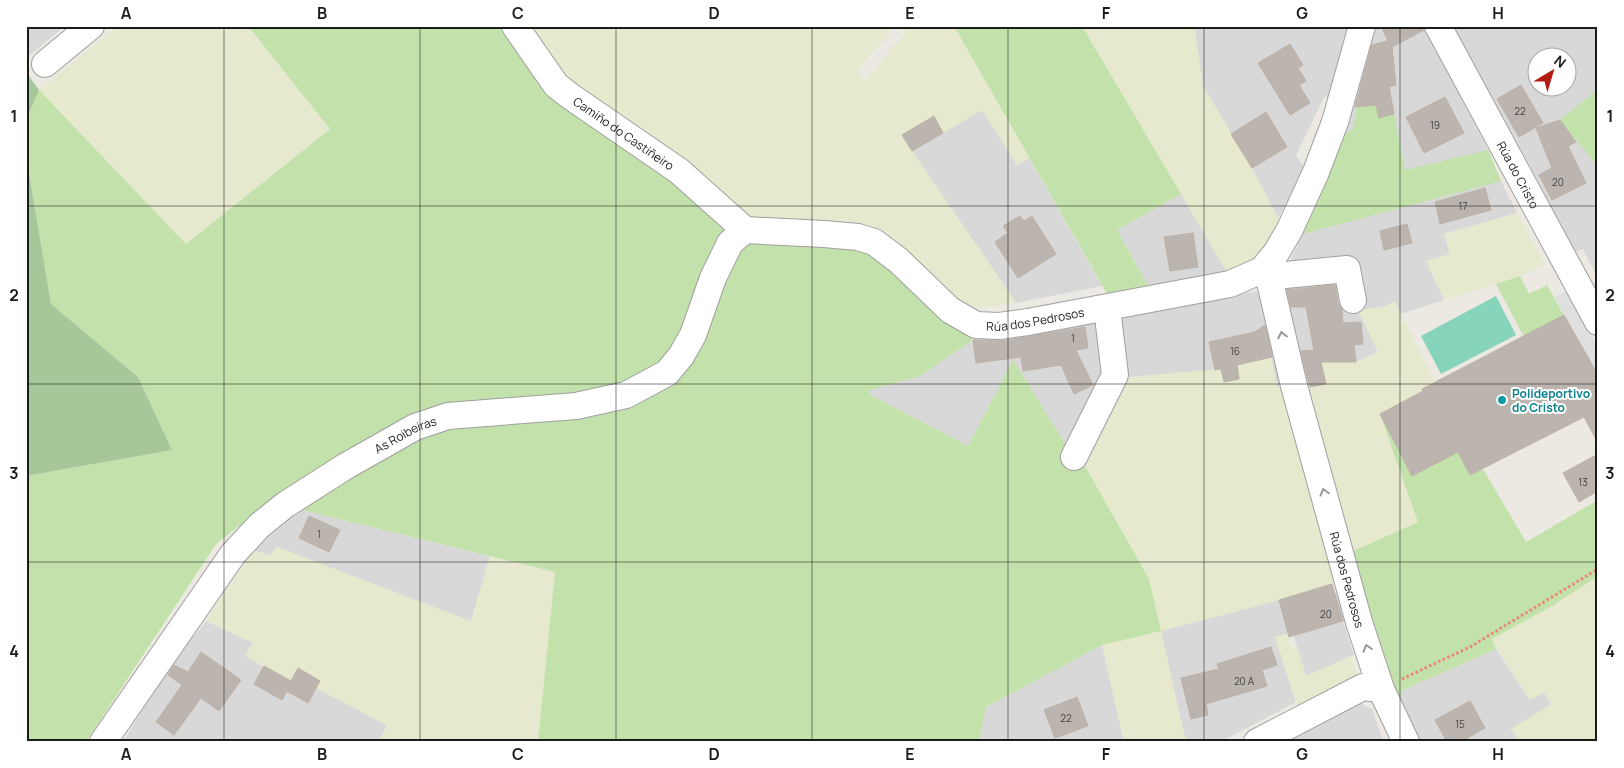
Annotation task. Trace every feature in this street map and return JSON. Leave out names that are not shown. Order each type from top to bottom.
[{"type":"street","points":[[44,64],[91,26]]},
{"type":"street","name":"Camiño do Castiñeiro","points":[[515,26],[556,85],[679,171],[745,230]]},
{"type":"street","name":"Rúa dos Pedrosos","points":[[745,230],[858,237],[874,242],[898,260],[950,310],[976,325],[1009,325],[1230,284],[1262,270],[1276,253],[1289,231],[1316,172],[1335,122],[1362,26]]},
{"type":"street","name":"Rúa do Cristo","points":[[1438,26],[1598,322]]},
{"type":"street","name":"As Roibeiras","points":[[103,742],[233,554],[259,526],[285,505],[346,466],[415,427],[448,416],[576,406],[626,395],[667,373],[681,356],[693,335],[713,278],[730,243],[745,230]]},
{"type":"street","points":[[1262,270],[1275,276],[1347,270],[1353,300]]},
{"type":"street","name":"Rúa dos Pedrosos","points":[[1262,270],[1270,282],[1294,386],[1359,622],[1381,689],[1406,742]]},
{"type":"street","points":[[1074,457],[1115,376],[1107,308]]},
{"type":"street","points":[[1257,742],[1363,687],[1381,689]]},
{"type":"path","points":[[1381,689],[1470,647],[1598,569]]},
{"type":"shaded area","points":[[26,26],[65,26],[26,58]]},
{"type":"shaded area","points":[[1194,26],[1354,26],[1332,108],[1325,95],[1296,155],[1305,169],[1278,218],[1252,168],[1203,86]]},
{"type":"shaded area","points":[[1369,26],[1424,26],[1488,150],[1517,213],[1444,234],[1450,254],[1427,261],[1444,300],[1400,314],[1395,302],[1383,307],[1359,310],[1378,352],[1356,362],[1321,362],[1326,384],[1299,388],[1280,308],[1286,270],[1301,238],[1341,137]]},
{"type":"shaded area","points":[[1453,26],[1598,26],[1598,89],[1560,120],[1598,167],[1598,279],[1583,249],[1575,252],[1518,143]]},
{"type":"shaded area","points":[[982,110],[1017,165],[1029,158],[1102,286],[1016,303],[912,151]]},
{"type":"shaded area","points":[[1181,194],[1228,274],[1151,291],[1117,230]]},
{"type":"shaded area","points":[[1266,290],[1287,385],[1277,387],[1271,358],[1237,365],[1239,379],[1224,382],[1221,369],[1120,378],[1114,314]]},
{"type":"shaded area","points":[[1567,291],[1598,347],[1598,375],[1555,297]]},
{"type":"shaded area","points":[[1103,318],[1108,367],[1070,451],[1013,360],[968,446],[869,394],[870,390],[920,376],[973,340]]},
{"type":"shaded area","points":[[302,510],[490,556],[471,622],[277,547],[270,556],[253,550]]},
{"type":"shaded area","points":[[1332,584],[1335,594],[1341,593],[1348,619],[1343,621],[1354,655],[1306,677],[1293,633],[1275,637],[1296,702],[1220,742],[1186,742],[1161,631]]},
{"type":"shaded area","points":[[206,621],[254,643],[245,656],[313,694],[316,688],[387,725],[379,742],[123,742],[166,671]]},
{"type":"shaded area","points":[[1102,645],[1124,742],[979,742],[986,707]]},
{"type":"shaded area","points":[[1496,649],[1530,700],[1544,692],[1552,705],[1511,729],[1521,742],[1417,742],[1399,699],[1403,690]]},
{"type":"shaded area","points":[[1359,703],[1372,709],[1384,742],[1286,742]]},
{"type":"green space","points":[[118,26],[248,26],[331,129],[186,244],[39,90]]},
{"type":"green space","points":[[248,26],[499,26],[555,94],[691,187],[730,226],[680,336],[668,358],[627,381],[599,391],[544,397],[472,400],[410,414],[363,442],[257,512],[216,544],[86,742],[26,742],[26,476],[172,450],[138,377],[51,304],[26,155],[26,120],[39,90],[186,244],[330,129]]},
{"type":"green space","points":[[522,26],[895,26],[857,71],[865,81],[907,31],[901,26],[954,26],[1029,158],[1017,165],[982,110],[943,133],[933,116],[902,136],[1016,303],[979,308],[964,303],[880,231],[855,221],[797,219],[796,223],[765,220],[744,214],[561,83]]},
{"type":"green space","points":[[954,26],[1082,26],[1181,194],[1117,230],[1151,291],[1110,299]]},
{"type":"green space","points":[[1082,26],[1194,26],[1203,86],[1252,168],[1282,227],[1264,252],[1247,265],[1228,274]]},
{"type":"green space","points":[[26,72],[39,90],[26,120]]},
{"type":"green space","points":[[1598,89],[1598,167],[1560,120]]},
{"type":"green space","points":[[1376,105],[1379,118],[1394,114],[1405,170],[1488,150],[1501,181],[1303,234],[1341,137],[1353,129],[1357,107]]},
{"type":"green space","points":[[26,155],[51,304],[138,377],[172,450],[26,476]]},
{"type":"green space","points":[[1517,213],[1545,265],[1520,276],[1444,300],[1426,261],[1450,254],[1444,234]]},
{"type":"green space","points":[[747,240],[861,246],[973,340],[920,376],[870,390],[869,394],[968,446],[1013,360],[1070,451],[1082,461],[1149,579],[1161,631],[1102,645],[986,707],[979,742],[538,742],[555,572],[302,510],[385,453],[417,436],[462,425],[632,404]]},
{"type":"green space","points":[[1520,276],[1529,294],[1547,285],[1564,315],[1524,337],[1496,284]]},
{"type":"green space","points":[[1496,296],[1516,335],[1441,374],[1421,336]]},
{"type":"green space","points":[[1395,302],[1435,382],[1423,391],[1380,414],[1418,522],[1349,553],[1299,388],[1326,384],[1321,362],[1356,362],[1378,352],[1358,310],[1383,307]]},
{"type":"green space","points":[[1271,357],[1277,387],[1287,385],[1339,582],[1161,631],[1082,461],[1120,378],[1221,369],[1224,382],[1239,379],[1237,365]]},
{"type":"green space","points":[[1380,414],[1412,476],[1458,452],[1470,475],[1483,469],[1526,542],[1598,500],[1598,576],[1552,606],[1492,639],[1496,649],[1403,690],[1399,699],[1364,619],[1349,553],[1418,522]]},
{"type":"green space","points":[[277,547],[471,621],[490,556],[555,572],[538,742],[379,742],[387,725],[316,688],[320,681],[299,669],[291,681],[245,656],[253,643],[206,621],[253,550],[270,556]]},
{"type":"green space","points":[[1595,577],[1598,581],[1598,628],[1594,630],[1598,635],[1598,742],[1521,742],[1511,729],[1552,704],[1544,692],[1530,700],[1491,639],[1551,606]]},
{"type":"green space","points":[[1161,631],[1186,742],[1124,742],[1102,645]]},
{"type":"green space","points":[[1287,634],[1291,647],[1297,646],[1306,676],[1351,656],[1357,677],[1298,709],[1275,637]]},
{"type":"building","points":[[1381,26],[1423,26],[1424,30],[1392,47],[1396,85],[1389,87],[1394,114],[1379,118],[1376,105],[1355,107],[1372,45],[1388,41]]},
{"type":"building","points":[[1290,44],[1303,65],[1298,68],[1306,81],[1299,85],[1310,103],[1290,115],[1258,63]]},
{"type":"building","points":[[1521,85],[1526,94],[1526,98],[1529,98],[1543,123],[1519,137],[1497,99]]},
{"type":"building","points":[[1445,97],[1464,133],[1424,153],[1406,117]]},
{"type":"building","points":[[1266,112],[1287,147],[1252,168],[1231,134]]},
{"type":"building","points":[[934,116],[943,133],[912,151],[902,135]]},
{"type":"building","points":[[1560,120],[1576,142],[1568,146],[1586,183],[1552,200],[1539,175],[1552,168],[1536,128]]},
{"type":"building","points":[[1485,188],[1491,210],[1440,224],[1435,202]]},
{"type":"building","points":[[1020,216],[1024,221],[1032,216],[1056,254],[1018,278],[995,242],[1008,233],[1003,226]]},
{"type":"building","points":[[1407,224],[1412,243],[1384,250],[1380,231]]},
{"type":"building","points":[[1193,233],[1198,267],[1170,271],[1164,237]]},
{"type":"building","points":[[1335,285],[1338,303],[1342,310],[1343,323],[1361,322],[1363,344],[1354,345],[1356,362],[1321,362],[1326,384],[1310,387],[1301,351],[1314,350],[1306,307],[1291,307],[1287,290]]},
{"type":"building","name":"Polideportivo do Cristo","points":[[1564,315],[1598,375],[1598,443],[1584,417],[1470,475],[1458,452],[1412,476],[1380,414],[1423,391],[1422,389]]},
{"type":"building","points":[[1265,325],[1272,357],[1237,365],[1239,379],[1224,382],[1221,369],[1215,370],[1209,342],[1255,332]]},
{"type":"building","points":[[1085,327],[1088,348],[1076,350],[1093,385],[1074,394],[1061,365],[1023,371],[1021,357],[976,363],[973,340],[1001,341]]},
{"type":"building","points":[[1598,454],[1598,491],[1579,502],[1563,473]]},
{"type":"building","points":[[309,516],[340,530],[329,552],[299,538]]},
{"type":"building","points":[[1332,584],[1343,621],[1289,637],[1279,600]]},
{"type":"building","points":[[1271,647],[1277,665],[1262,670],[1267,686],[1206,704],[1208,715],[1191,719],[1181,678],[1219,669],[1217,664]]},
{"type":"building","points":[[201,652],[241,680],[219,711],[201,698],[174,735],[156,722],[182,685],[168,675],[174,665],[188,672]]},
{"type":"building","points":[[264,666],[291,681],[298,668],[320,681],[308,703],[287,691],[282,700],[254,684]]},
{"type":"building","points":[[1077,697],[1088,726],[1055,738],[1044,710]]},
{"type":"building","points":[[1470,701],[1485,728],[1460,742],[1447,742],[1435,720]]},
{"type":"place","name":"Polideportivo do Cristo","points":[[1502,400]]}]
